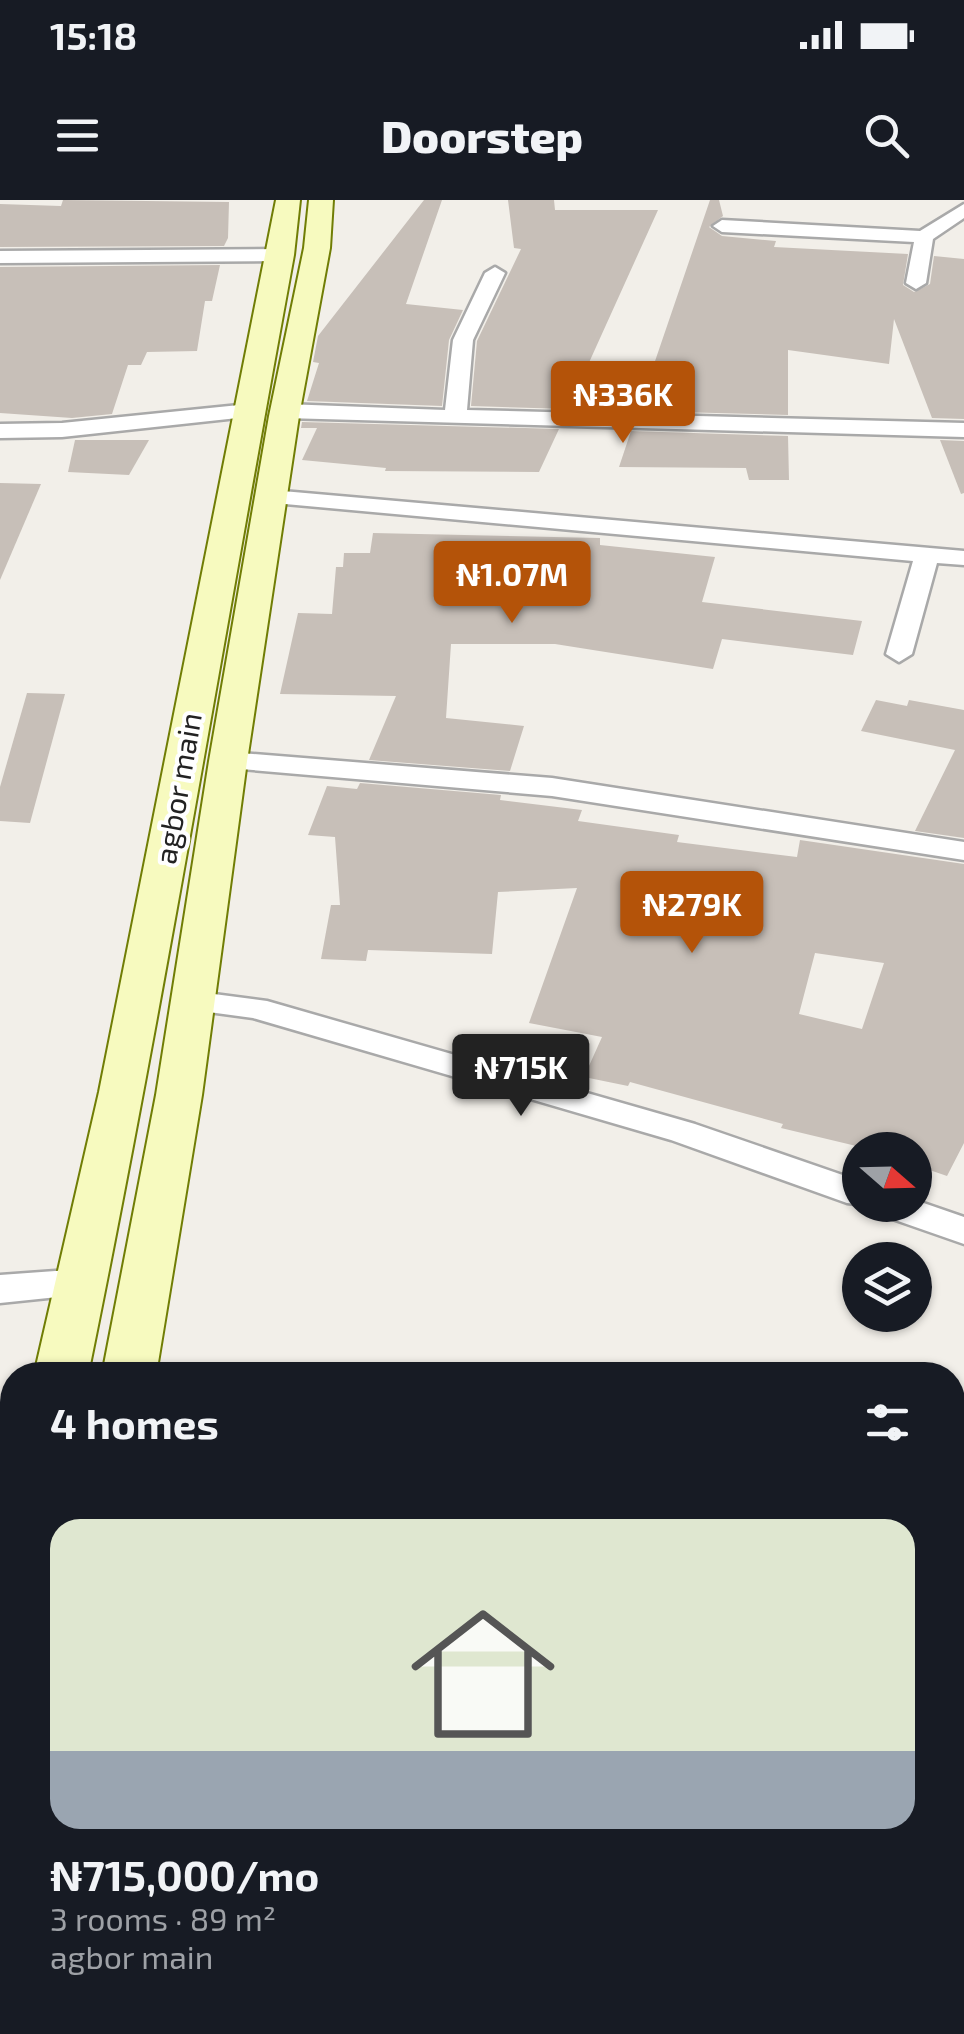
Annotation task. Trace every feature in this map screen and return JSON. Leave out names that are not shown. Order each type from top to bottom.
[{"type":"main road","name":"agbor main","points":[[131,1362],[180,1095],[191,1001],[271,498],[267,411],[288,200]]},
{"type":"main road","name":"agbor main","points":[[64,1362],[84,1284],[146,970],[215,582],[317,248],[321,200]]},
{"type":"main road","points":[[215,582],[257,582]]},
{"type":"street","points":[[722,226],[924,237],[964,210]]},
{"type":"street","points":[[916,283],[924,237]]},
{"type":"street","points":[[0,257],[281,256]]},
{"type":"street","points":[[455,418],[463,340],[495,273]]},
{"type":"street","points":[[0,431],[62,430],[267,411],[455,418],[798,421],[964,430]]},
{"type":"street","points":[[271,498],[964,558]]},
{"type":"street","points":[[899,654],[927,554]]},
{"type":"street","points":[[228,760],[552,787],[964,850]]},
{"type":"street","points":[[191,1001],[255,1008],[683,1132],[842,1188]]},
{"type":"street","points":[[932,1220],[964,1231]]},
{"type":"street","points":[[0,1289],[84,1284]]},
{"type":"building","points":[[63,200],[229,202],[228,238],[224,246],[0,247],[0,204],[61,206]]},
{"type":"building","points":[[424,200],[442,200],[406,304],[463,310],[449,340],[442,406],[307,401],[319,363],[313,362],[318,336]]},
{"type":"building","points":[[508,200],[554,200],[555,210],[658,210],[568,409],[471,406],[477,341],[521,249],[514,248]]},
{"type":"building","points":[[710,200],[719,200],[723,216],[709,227],[722,236],[776,241],[774,247],[908,254],[903,285],[914,292],[930,284],[934,256],[964,259],[964,419],[932,418],[894,319],[889,364],[788,350],[788,415],[638,411]]},
{"type":"building","points":[[220,265],[212,301],[205,301],[197,351],[147,352],[141,365],[128,365],[112,414],[72,418],[0,413],[0,267]]},
{"type":"building","points":[[302,422],[559,429],[539,472],[385,471],[386,468],[302,460],[317,428],[301,428]]},
{"type":"building","points":[[631,431],[788,436],[789,480],[749,480],[746,468],[619,467]]},
{"type":"building","points":[[75,440],[149,440],[129,475],[68,472]]},
{"type":"building","points":[[940,440],[964,441],[964,493],[961,494]]},
{"type":"building","points":[[0,483],[41,484],[0,580]]},
{"type":"building","points":[[373,533],[600,538],[600,545],[715,557],[702,602],[862,621],[853,655],[722,639],[713,669],[555,644],[451,644],[446,718],[524,726],[510,771],[369,760],[396,696],[280,694],[298,613],[332,614],[336,567],[343,567],[344,553],[370,553]]},
{"type":"building","points":[[27,693],[65,694],[30,823],[0,821],[0,787]]},
{"type":"building","points":[[876,700],[907,706],[909,700],[964,710],[964,838],[915,831],[955,750],[861,731]]},
{"type":"building","points":[[360,783],[501,795],[500,800],[582,810],[578,821],[679,835],[677,842],[797,857],[800,840],[964,864],[964,1143],[947,1176],[932,1171],[932,1132],[842,1132],[842,1143],[630,1082],[628,1086],[584,1077],[602,1037],[529,1023],[577,888],[498,892],[492,954],[368,950],[366,961],[321,959],[331,905],[340,905],[335,837],[308,835],[327,786],[357,789]],"holes":[[[815,953],[884,963],[862,1029],[799,1014]]]}]
